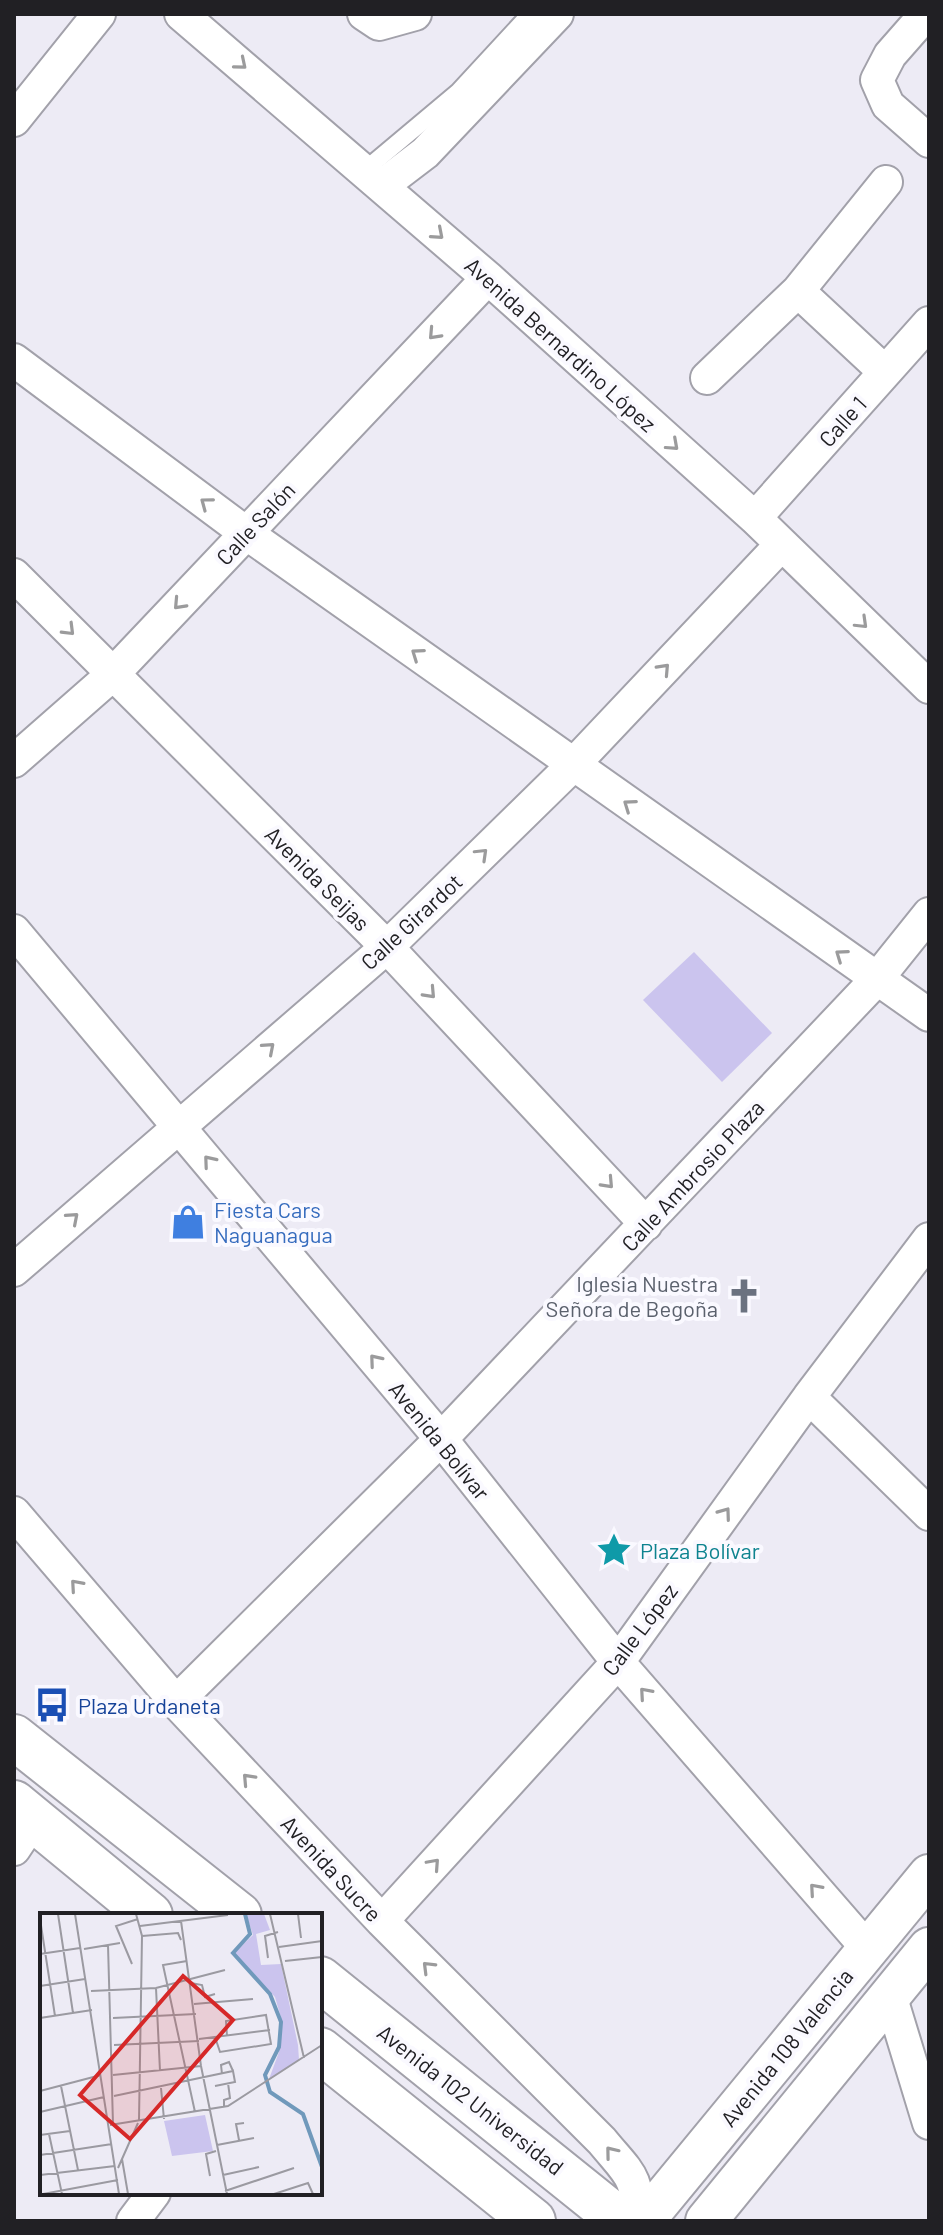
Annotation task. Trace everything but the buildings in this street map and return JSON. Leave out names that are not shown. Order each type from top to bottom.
[{"type":"main road","points":[[14,1737],[236,1913]]},
{"type":"main road","points":[[21,1824],[147,1913]]},
{"type":"main road","name":"Avenida 102 Universidad","points":[[322,1981],[621,2221]]},
{"type":"main road","points":[[327,2056],[533,2221]]},
{"type":"street","points":[[14,120],[99,14]]},
{"type":"street","name":"Avenida Bernardino López","points":[[181,14],[374,177],[755,518],[929,687]]},
{"type":"street","points":[[364,14],[379,24],[415,14]]},
{"type":"street","points":[[374,177],[425,153],[557,14]]},
{"type":"street","points":[[926,14],[890,55],[877,80],[888,105],[929,141]]},
{"type":"street","points":[[707,378],[798,291],[886,182]]},
{"type":"street","name":"Calle Salón","points":[[14,761],[112,675],[488,278]]},
{"type":"street","points":[[798,291],[885,372]]},
{"type":"street","name":"Calle 1","points":[[755,518],[885,372],[924,339]]},
{"type":"street","points":[[14,360],[246,533],[929,1015]]},
{"type":"street","name":"Calle Girardot","points":[[14,1270],[387,947],[573,765],[781,545]]},
{"type":"street","name":"Avenida Seijas","points":[[14,575],[387,947],[646,1224]]},
{"type":"street","name":"Calle Ambrosio Plaza","points":[[176,1702],[441,1439],[876,980],[929,914]]},
{"type":"street","name":"Avenida Bolívar","points":[[14,931],[441,1439],[618,1662],[867,1948]]},
{"type":"street","name":"Calle López","points":[[382,1921],[618,1662],[809,1397],[929,1239]]},
{"type":"street","points":[[809,1397],[929,1514]]},
{"type":"street","name":"Avenida Sucre","points":[[14,1513],[176,1702],[382,1921],[602,2141],[631,2176],[638,2196],[636,2221]]},
{"type":"street","name":"Avenida 108 Valencia","points":[[644,2221],[929,1875]]},
{"type":"street","points":[[706,2221],[929,1948]]},
{"type":"street","points":[[890,1995],[929,2123]]},
{"type":"street","points":[[133,2221],[152,2195]]},
{"type":"lane","points":[[374,177],[530,14]]},
{"type":"shaded area","points":[[694,952],[772,1033],[722,1082],[643,1000]]},
{"type":"place","name":"Fiesta Cars Naguanagua","points":[[188,1222]]},
{"type":"place","name":"Iglesia Nuestra Señora de Begoña","points":[[744,1296]]},
{"type":"place","name":"Plaza Bolívar","points":[[614,1550]]},
{"type":"place","name":"Plaza Urdaneta","points":[[52,1705]]}]
